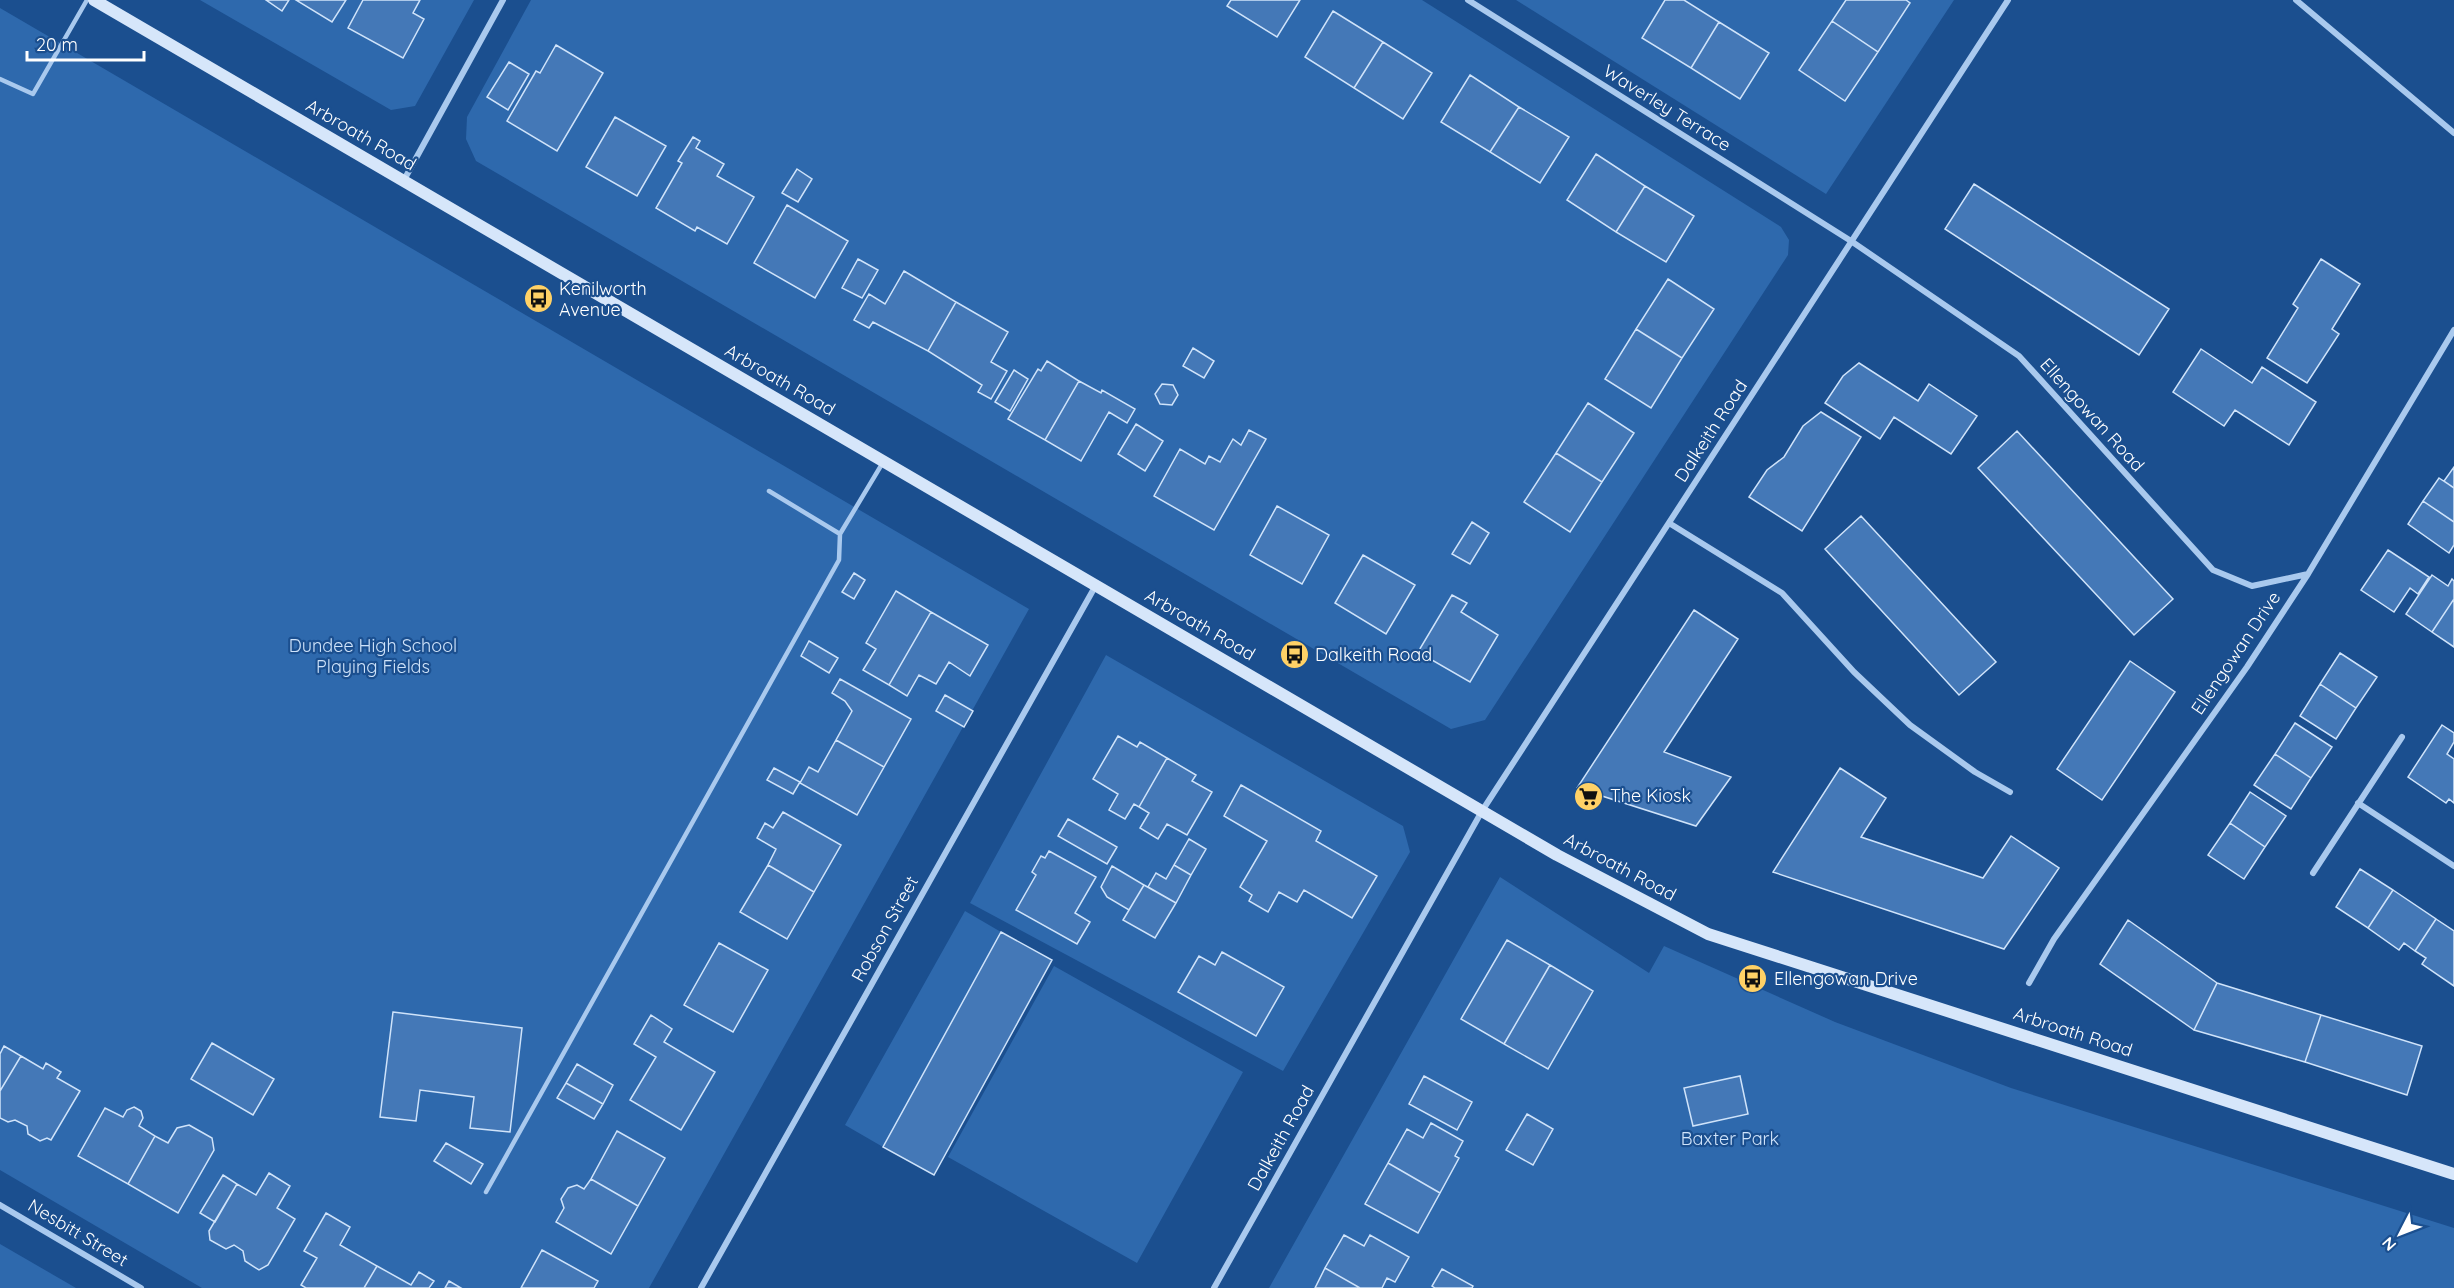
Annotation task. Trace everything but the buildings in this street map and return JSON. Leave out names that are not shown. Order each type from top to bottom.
[{"type":"main road","name":"Arbroath Road","points":[[94,0],[1557,855],[1708,934],[2454,1174]]},
{"type":"street","points":[[404,180],[503,0]]},
{"type":"street","name":"Waverley Terrace","points":[[1468,0],[1851,241]]},
{"type":"street","name":"Dalkeith Road","points":[[1214,1288],[1482,811],[2008,0]]},
{"type":"street","points":[[2296,0],[2454,133]]},
{"type":"street","name":"Ellengowan Road","points":[[1851,241],[2019,356],[2213,570],[2252,586],[2308,574]]},
{"type":"street","name":"Ellengowan Drive","points":[[2029,983],[2054,939],[2247,667],[2308,574],[2454,330]]},
{"type":"street","points":[[1669,523],[1782,593],[1854,672],[1910,725],[1975,772],[2010,792]]},
{"type":"street","name":"Robson Street","points":[[701,1288],[1096,585]]},
{"type":"street","points":[[2313,873],[2402,737]]},
{"type":"street","points":[[2358,803],[2454,866]]},
{"type":"street","name":"Nesbitt Street","points":[[0,1205],[141,1288]]},
{"type":"lane","points":[[0,79],[33,93],[87,0]]},
{"type":"lane","points":[[486,1192],[839,560],[840,534],[884,461]]},
{"type":"lane","points":[[769,491],[840,534]]},
{"type":"green space","points":[[200,0],[474,0],[415,106],[391,110]]},
{"type":"green space","points":[[531,0],[1422,0],[1781,227],[1789,240],[1788,255],[1485,720],[1451,729],[476,161],[466,139],[467,117]]},
{"type":"green space","points":[[1516,0],[1954,0],[1826,194]]},
{"type":"green space","name":"Dundee High School Playing Fields","points":[[0,8],[1029,609],[649,1288],[202,1288],[0,1170]]},
{"type":"green space","points":[[1106,655],[1403,826],[1410,852],[1283,1071],[970,903]]},
{"type":"green space","name":"Baxter Park","points":[[1500,877],[1649,973],[1664,946],[1835,1022],[2011,1088],[2454,1228],[2454,1288],[1269,1288]]},
{"type":"green space","points":[[965,911],[1001,932],[883,1147],[845,1125]]},
{"type":"green space","points":[[1054,966],[1243,1072],[1137,1263],[948,1157]]},
{"type":"green space","points":[[0,1244],[76,1288],[0,1288]]},
{"type":"place","name":"Kenilworth Avenue","points":[[538,299]]},
{"type":"place","name":"Dalkeith Road","points":[[1294,655]]},
{"type":"place","name":"The Kiosk","points":[[1589,796]]},
{"type":"place","name":"Ellengowan Drive","points":[[1753,979]]}]
